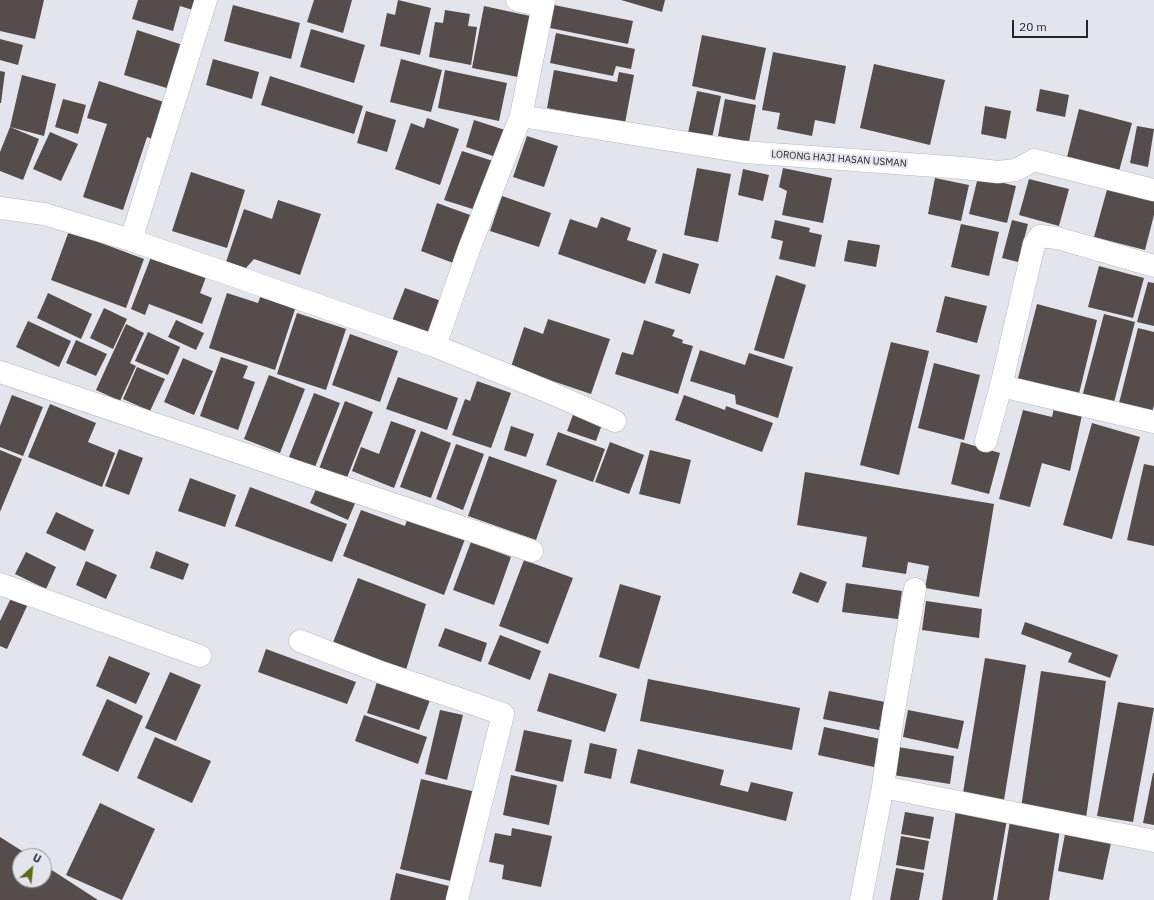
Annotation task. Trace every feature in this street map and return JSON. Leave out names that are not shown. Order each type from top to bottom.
[{"type":"street","points":[[131,240],[206,0]]},
{"type":"street","points":[[435,346],[469,249],[521,116],[544,3],[517,0]]},
{"type":"street","name":"LORONG HAJI HASAN USMAN","points":[[521,116],[744,152],[963,168],[998,172],[1016,170],[1034,160],[1154,190]]},
{"type":"street","points":[[0,208],[44,214],[131,240],[435,346],[544,390],[615,421]]},
{"type":"street","points":[[986,441],[1001,386],[1034,244],[1040,236],[1057,238],[1154,266]]},
{"type":"street","points":[[0,372],[532,551]]},
{"type":"street","points":[[1001,386],[1154,422]]},
{"type":"street","points":[[0,584],[200,656]]},
{"type":"street","points":[[861,900],[883,787],[892,716],[915,589]]},
{"type":"street","points":[[300,641],[380,672],[503,714],[458,900]]},
{"type":"street","points":[[883,787],[1154,841]]},
{"type":"building","points":[[0,0],[44,0],[35,39],[0,31]]},
{"type":"building","points":[[138,0],[199,0],[196,11],[180,6],[173,31],[132,19]]},
{"type":"building","points":[[314,0],[352,0],[343,33],[307,22]]},
{"type":"building","points":[[398,0],[431,8],[420,55],[380,46],[387,13],[395,15]]},
{"type":"building","points":[[621,0],[665,0],[662,12]]},
{"type":"building","points":[[233,5],[300,23],[291,59],[224,41]]},
{"type":"building","points":[[554,5],[633,21],[628,44],[550,28]]},
{"type":"building","points":[[484,6],[530,16],[518,77],[472,68]]},
{"type":"building","points":[[445,10],[470,14],[468,26],[477,27],[471,65],[429,57],[435,22],[443,23]]},
{"type":"building","points":[[311,29],[365,45],[354,83],[300,67]]},
{"type":"building","points":[[137,30],[183,45],[170,89],[124,75]]},
{"type":"building","points":[[556,33],[635,49],[631,69],[616,66],[613,76],[550,63]]},
{"type":"building","points":[[702,35],[766,48],[755,100],[692,86]]},
{"type":"building","points":[[0,39],[23,45],[18,65],[0,60]]},
{"type":"building","points":[[773,52],[846,66],[835,124],[815,120],[812,136],[777,129],[780,113],[762,110]]},
{"type":"building","points":[[213,59],[259,72],[252,99],[206,85]]},
{"type":"building","points":[[401,59],[442,70],[431,112],[390,102]]},
{"type":"building","points":[[874,64],[945,80],[930,145],[860,128]]},
{"type":"building","points":[[445,70],[507,83],[499,121],[438,108]]},
{"type":"building","points":[[554,70],[617,82],[619,72],[634,75],[625,123],[547,108]]},
{"type":"building","points":[[0,71],[5,72],[1,103],[0,103]]},
{"type":"building","points":[[22,75],[56,84],[44,136],[10,127]]},
{"type":"building","points":[[270,76],[363,106],[354,134],[261,105]]},
{"type":"building","points":[[99,81],[170,104],[158,141],[147,137],[123,210],[83,197],[107,124],[87,118]]},
{"type":"building","points":[[1040,89],[1069,95],[1065,117],[1036,111]]},
{"type":"building","points":[[697,91],[721,96],[712,138],[688,133]]},
{"type":"building","points":[[63,99],[86,105],[78,134],[55,127]]},
{"type":"building","points":[[725,99],[756,105],[749,142],[718,136]]},
{"type":"building","points":[[985,106],[1011,111],[1006,139],[981,134]]},
{"type":"building","points":[[1079,109],[1132,123],[1118,175],[1066,161]]},
{"type":"building","points":[[366,111],[396,120],[387,152],[357,143]]},
{"type":"building","points":[[427,118],[459,129],[440,185],[395,169],[411,123],[424,128]]},
{"type":"building","points":[[474,120],[505,130],[496,157],[466,147]]},
{"type":"building","points":[[1137,126],[1154,129],[1148,167],[1130,163]]},
{"type":"building","points":[[10,127],[39,139],[23,180],[0,171],[0,152]]},
{"type":"building","points":[[50,132],[78,144],[61,181],[33,169]]},
{"type":"building","points":[[527,136],[558,146],[544,187],[513,177]]},
{"type":"building","points":[[462,151],[496,162],[479,211],[444,200]]},
{"type":"building","points":[[697,168],[731,174],[718,242],[684,235]]},
{"type":"building","points":[[783,168],[832,178],[823,223],[782,215],[787,191],[779,187]]},
{"type":"building","points":[[743,169],[769,175],[763,201],[738,195]]},
{"type":"building","points":[[191,172],[245,190],[227,248],[172,231]]},
{"type":"building","points":[[978,177],[1016,186],[1007,223],[969,214]]},
{"type":"building","points":[[935,178],[969,185],[961,221],[928,214]]},
{"type":"building","points":[[1029,179],[1069,189],[1059,226],[1019,215]]},
{"type":"building","points":[[1108,186],[1154,199],[1154,215],[1145,250],[1094,237]]},
{"type":"building","points":[[502,196],[551,213],[539,247],[490,231]]},
{"type":"building","points":[[278,200],[321,214],[300,275],[254,259],[246,268],[226,262],[244,209],[272,219]]},
{"type":"building","points":[[437,203],[473,216],[456,264],[421,251]]},
{"type":"building","points":[[601,217],[631,228],[627,240],[657,250],[645,284],[558,254],[570,219],[597,228]]},
{"type":"building","points":[[775,220],[810,228],[809,232],[822,235],[815,267],[779,259],[783,241],[771,238]]},
{"type":"building","points":[[1012,220],[1028,224],[1018,262],[1002,258]]},
{"type":"building","points":[[961,224],[999,232],[989,276],[951,267]]},
{"type":"building","points":[[69,231],[144,259],[126,308],[51,280]]},
{"type":"building","points":[[848,240],[880,245],[876,267],[844,261]]},
{"type":"building","points":[[663,253],[699,264],[690,294],[655,283]]},
{"type":"building","points":[[151,257],[206,277],[200,293],[212,298],[202,324],[149,304],[145,315],[131,309]]},
{"type":"building","points":[[1099,266],[1144,278],[1133,318],[1088,307]]},
{"type":"building","points":[[776,275],[806,285],[784,359],[754,350]]},
{"type":"building","points":[[1148,282],[1154,283],[1154,326],[1137,322]]},
{"type":"building","points":[[264,286],[299,297],[275,370],[209,348],[227,293],[258,303]]},
{"type":"building","points":[[405,288],[444,302],[431,336],[392,321]]},
{"type":"building","points":[[48,293],[92,314],[81,339],[37,318]]},
{"type":"building","points":[[945,296],[987,306],[977,343],[936,332]]},
{"type":"building","points":[[1037,304],[1097,320],[1077,402],[1016,386]]},
{"type":"building","points":[[104,308],[127,319],[113,349],[90,338]]},
{"type":"building","points":[[297,313],[346,329],[326,390],[277,374]]},
{"type":"building","points":[[1104,314],[1135,322],[1113,406],[1082,397]]},
{"type":"building","points":[[548,319],[610,339],[591,394],[511,367],[524,327],[543,334]]},
{"type":"building","points":[[176,320],[204,333],[196,350],[168,337]]},
{"type":"building","points":[[644,320],[675,330],[672,336],[683,340],[682,343],[693,346],[678,394],[615,374],[622,352],[633,355]]},
{"type":"building","points":[[28,321],[71,341],[59,367],[16,347]]},
{"type":"building","points":[[126,324],[144,333],[130,363],[136,366],[120,401],[96,390]]},
{"type":"building","points":[[1138,328],[1154,332],[1154,405],[1150,419],[1117,411]]},
{"type":"building","points":[[148,332],[180,347],[168,375],[135,361]]},
{"type":"building","points":[[350,334],[398,351],[380,402],[332,385]]},
{"type":"building","points":[[76,340],[107,354],[96,376],[66,363]]},
{"type":"building","points":[[891,342],[929,351],[899,475],[860,465]]},
{"type":"building","points":[[700,350],[745,365],[749,353],[793,367],[778,418],[736,404],[735,395],[690,381]]},
{"type":"building","points":[[221,357],[248,366],[243,378],[255,382],[238,430],[200,416]]},
{"type":"building","points":[[183,358],[213,371],[194,415],[164,402]]},
{"type":"building","points":[[934,363],[980,375],[964,440],[918,428]]},
{"type":"building","points":[[137,367],[165,379],[150,411],[123,399]]},
{"type":"building","points":[[269,375],[305,389],[280,453],[244,439]]},
{"type":"building","points":[[398,377],[458,398],[447,430],[386,409]]},
{"type":"building","points":[[477,381],[511,393],[491,448],[452,435],[465,399],[470,401]]},
{"type":"building","points":[[314,393],[340,403],[315,467],[289,457]]},
{"type":"building","points":[[12,395],[43,407],[23,456],[0,447],[0,426]]},
{"type":"building","points":[[684,395],[725,410],[726,406],[773,423],[762,452],[675,420]]},
{"type":"building","points":[[345,401],[373,412],[346,480],[319,469]]},
{"type":"building","points":[[50,404],[96,423],[88,442],[115,453],[102,487],[28,457]]},
{"type":"building","points":[[1054,408],[1082,415],[1070,471],[1042,463],[1030,507],[999,499],[1023,410],[1052,417]]},
{"type":"building","points":[[574,412],[603,422],[596,441],[567,431]]},
{"type":"building","points":[[391,421],[416,430],[394,488],[352,471],[361,447],[379,454]]},
{"type":"building","points":[[1092,423],[1140,437],[1112,539],[1063,525]]},
{"type":"building","points":[[511,426],[534,434],[526,457],[504,450]]},
{"type":"building","points":[[421,431],[451,443],[431,498],[400,487]]},
{"type":"building","points":[[558,432],[605,449],[593,482],[546,465]]},
{"type":"building","points":[[610,442],[644,455],[629,494],[595,482]]},
{"type":"building","points":[[961,442],[1000,453],[989,494],[951,484]]},
{"type":"building","points":[[456,444],[484,454],[463,510],[436,499]]},
{"type":"building","points":[[119,449],[143,458],[129,495],[105,486]]},
{"type":"building","points":[[0,450],[22,459],[0,512]]},
{"type":"building","points":[[650,450],[691,460],[680,504],[639,494]]},
{"type":"building","points":[[489,456],[557,480],[536,540],[468,516]]},
{"type":"building","points":[[1144,464],[1154,466],[1154,546],[1127,540]]},
{"type":"building","points":[[805,472],[994,504],[979,597],[925,588],[929,566],[908,562],[906,574],[862,567],[867,537],[797,525]]},
{"type":"building","points":[[190,478],[236,495],[225,527],[178,511]]},
{"type":"building","points":[[318,485],[356,501],[348,520],[310,503]]},
{"type":"building","points":[[250,487],[347,524],[332,562],[235,526]]},
{"type":"building","points":[[361,510],[405,526],[408,517],[465,539],[444,595],[343,556]]},
{"type":"building","points":[[56,512],[94,530],[85,551],[46,533]]},
{"type":"building","points":[[471,542],[511,557],[494,605],[453,590]]},
{"type":"building","points":[[156,551],[189,564],[183,580],[150,568]]},
{"type":"building","points":[[26,552],[56,567],[46,589],[15,574]]},
{"type":"building","points":[[524,560],[573,578],[548,644],[499,626]]},
{"type":"building","points":[[86,561],[117,575],[106,599],[76,585]]},
{"type":"building","points":[[800,572],[827,582],[818,603],[792,593]]},
{"type":"building","points":[[358,578],[426,604],[406,670],[332,645]]},
{"type":"building","points":[[846,583],[902,591],[898,619],[842,612]]},
{"type":"building","points":[[620,584],[661,596],[639,669],[599,657]]},
{"type":"building","points":[[12,596],[28,604],[7,649],[0,646],[0,621]]},
{"type":"building","points":[[926,601],[982,609],[979,638],[922,630]]},
{"type":"building","points":[[1025,622],[1118,655],[1110,678],[1068,662],[1072,653],[1021,634]]},
{"type":"building","points":[[445,628],[487,643],[481,662],[438,646]]},
{"type":"building","points":[[500,635],[541,651],[530,680],[488,664]]},
{"type":"building","points":[[266,649],[356,682],[347,704],[258,672]]},
{"type":"building","points":[[109,656],[150,673],[136,704],[96,686]]},
{"type":"building","points":[[985,658],[1026,665],[1004,800],[963,793]]},
{"type":"building","points":[[1041,671],[1106,681],[1086,818],[1021,808]]},
{"type":"building","points":[[170,672],[201,685],[176,741],[145,728]]},
{"type":"building","points":[[549,673],[617,694],[605,732],[537,711]]},
{"type":"building","points":[[648,679],[800,708],[792,750],[640,721]]},
{"type":"building","points":[[377,682],[430,700],[419,730],[367,713]]},
{"type":"building","points":[[829,691],[885,702],[879,730],[823,719]]},
{"type":"building","points":[[107,699],[143,716],[118,772],[82,755]]},
{"type":"building","points":[[1118,702],[1154,708],[1133,822],[1097,816]]},
{"type":"building","points":[[440,710],[463,715],[447,780],[425,774]]},
{"type":"building","points":[[908,710],[964,721],[958,749],[903,737]]},
{"type":"building","points":[[364,715],[427,737],[418,764],[355,741]]},
{"type":"building","points":[[824,727],[880,739],[874,767],[818,755]]},
{"type":"building","points":[[524,730],[572,740],[563,782],[515,771]]},
{"type":"building","points":[[155,737],[211,761],[192,803],[137,778]]},
{"type":"building","points":[[590,743],[617,749],[611,779],[584,773]]},
{"type":"building","points":[[898,747],[954,756],[950,784],[893,775]]},
{"type":"building","points":[[638,749],[724,770],[720,785],[748,792],[751,782],[793,792],[786,821],[630,783]]},
{"type":"building","points":[[1154,773],[1154,825],[1143,823]]},
{"type":"building","points":[[511,775],[557,785],[549,825],[503,815]]},
{"type":"building","points":[[421,779],[476,792],[455,882],[400,869]]},
{"type":"building","points":[[100,803],[155,829],[122,900],[66,875]]},
{"type":"building","points":[[956,810],[1007,819],[993,900],[942,900]]},
{"type":"building","points":[[905,812],[934,817],[930,839],[901,834]]},
{"type":"building","points":[[1010,821],[1060,830],[1049,900],[997,900]]},
{"type":"building","points":[[512,828],[552,836],[541,887],[502,879],[504,865],[489,862],[495,833],[511,836]]},
{"type":"building","points":[[1065,834],[1111,843],[1103,880],[1058,871]]},
{"type":"building","points":[[901,836],[929,841],[924,870],[896,865]]},
{"type":"building","points":[[0,837],[17,848],[12,848],[12,888],[52,888],[52,870],[98,900],[0,900]]},
{"type":"building","points":[[896,868],[924,873],[919,900],[890,900]]},
{"type":"building","points":[[396,873],[449,886],[446,900],[390,900]]}]
